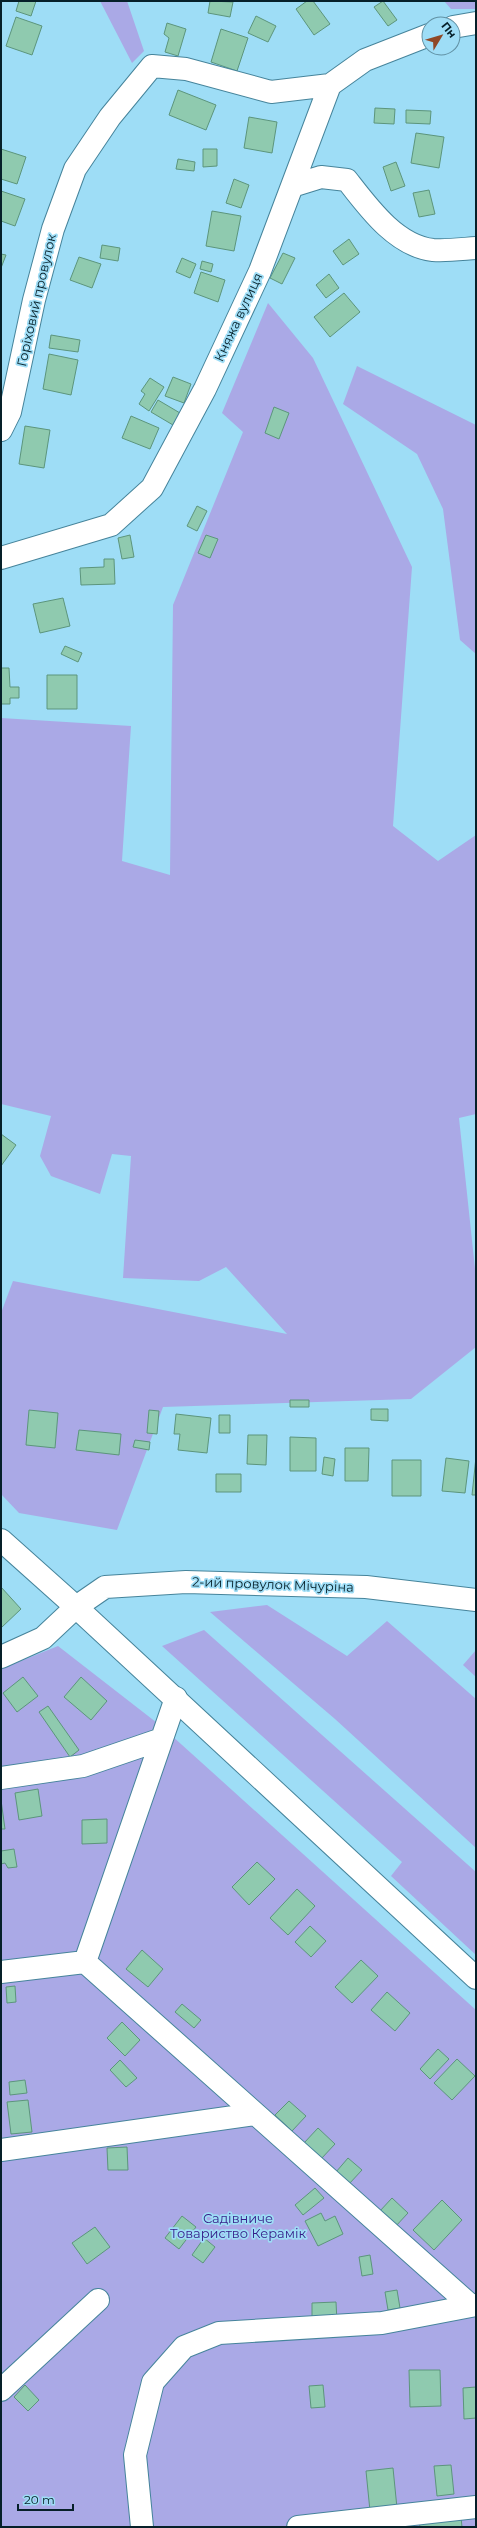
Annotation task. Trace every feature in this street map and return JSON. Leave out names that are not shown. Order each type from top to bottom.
[{"type":"street","points":[[461,26],[476,23]]},
{"type":"street","points":[[330,85],[366,60],[421,38]]},
{"type":"street","name":"Горіховий провулок","points":[[1,430],[10,412],[34,300],[53,229],[75,168],[110,117],[152,66],[186,69],[271,92],[330,85]]},
{"type":"street","name":"Княжа вулиця","points":[[1,558],[111,525],[152,488],[205,389],[260,271],[330,85]]},
{"type":"street","points":[[292,186],[321,177],[347,180],[367,206],[402,239],[432,250],[476,248]]},
{"type":"street","points":[[1,1540],[176,1698],[476,1978]]},
{"type":"street","name":"2-ий провулок Мічуріна","points":[[1,1657],[43,1638],[76,1607],[105,1587],[186,1582],[366,1587],[476,1600]]},
{"type":"street","points":[[85,1962],[176,1698]]},
{"type":"street","points":[[1,1778],[83,1766],[162,1739]]},
{"type":"street","points":[[1,1972],[85,1962],[255,2114],[472,2304]]},
{"type":"street","points":[[1,2150],[255,2114]]},
{"type":"street","points":[[1,2390],[98,2300]]},
{"type":"street","points":[[142,2527],[135,2455],[153,2382],[184,2347],[219,2333],[382,2323],[472,2304]]},
{"type":"street","points":[[298,2527],[476,2507]]},
{"type":"green space","points":[[100,1],[127,1],[144,51],[132,63]]},
{"type":"green space","points":[[444,1],[476,1],[476,9],[451,9]]},
{"type":"green space","points":[[268,303],[313,358],[412,567],[393,826],[438,861],[476,835],[476,1114],[459,1118],[476,1278],[476,1347],[411,1399],[163,1407],[117,1530],[19,1513],[1,1494],[1,1313],[13,1281],[287,1334],[226,1267],[199,1281],[123,1278],[131,1156],[112,1154],[100,1194],[51,1176],[40,1156],[51,1116],[1,1104],[1,718],[131,726],[122,861],[170,875],[173,605],[243,432],[222,413]]},
{"type":"green space","points":[[357,366],[476,425],[476,654],[460,640],[443,509],[417,454],[343,404]]},
{"type":"green space","points":[[267,1605],[347,1656],[387,1621],[476,1699],[476,1848],[335,1719],[210,1612]]},
{"type":"green space","points":[[204,1630],[476,1872],[476,1955],[391,1876],[402,1862],[162,1646]]},
{"type":"green space","name":"Садівниче Товариство Керамік","points":[[58,1646],[161,1726],[476,2010],[476,2527],[1,2527],[1,1669]]},
{"type":"green space","points":[[476,1650],[476,1677],[463,1665]]},
{"type":"building","points":[[19,1],[36,1],[31,16],[16,11]]},
{"type":"building","points":[[210,1],[233,2],[230,17],[208,13]]},
{"type":"building","points":[[307,1],[313,1],[330,24],[314,35],[296,9]]},
{"type":"building","points":[[383,1],[397,20],[388,26],[374,7]]},
{"type":"building","points":[[256,16],[276,26],[268,42],[248,33]]},
{"type":"building","points":[[16,17],[42,26],[32,55],[6,46]]},
{"type":"building","points":[[167,23],[186,29],[178,56],[165,52],[169,38],[164,34]]},
{"type":"building","points":[[221,29],[248,38],[237,71],[211,62]]},
{"type":"building","points":[[178,90],[216,105],[206,130],[169,115]]},
{"type":"building","points":[[375,108],[395,109],[394,124],[374,123]]},
{"type":"building","points":[[406,110],[431,111],[430,124],[406,123]]},
{"type":"building","points":[[249,117],[277,122],[272,153],[244,148]]},
{"type":"building","points":[[416,133],[444,137],[439,168],[411,163]]},
{"type":"building","points":[[1,149],[26,157],[17,184],[1,179]]},
{"type":"building","points":[[203,149],[217,149],[217,166],[203,167]]},
{"type":"building","points":[[178,159],[195,162],[194,171],[176,169]]},
{"type":"building","points":[[396,162],[405,186],[391,191],[383,167]]},
{"type":"building","points":[[234,179],[249,185],[241,208],[226,203]]},
{"type":"building","points":[[429,190],[435,214],[419,217],[413,193]]},
{"type":"building","points":[[1,191],[25,199],[15,226],[1,221]]},
{"type":"building","points":[[212,211],[241,216],[234,251],[206,246]]},
{"type":"building","points":[[349,239],[359,254],[343,265],[333,251]]},
{"type":"building","points":[[102,245],[120,248],[118,261],[100,258]]},
{"type":"building","points":[[283,253],[295,258],[282,284],[270,278]]},
{"type":"building","points":[[1,254],[6,255],[1,268]]},
{"type":"building","points":[[79,257],[101,264],[92,288],[70,280]]},
{"type":"building","points":[[182,258],[196,264],[190,278],[176,272]]},
{"type":"building","points":[[202,261],[213,264],[211,272],[200,269]]},
{"type":"building","points":[[201,272],[225,280],[218,302],[194,293]]},
{"type":"building","points":[[329,274],[339,288],[326,298],[316,285]]},
{"type":"building","points":[[344,293],[360,312],[330,337],[314,317]]},
{"type":"building","points":[[51,335],[80,340],[78,352],[49,348]]},
{"type":"building","points":[[49,354],[78,360],[71,395],[43,389]]},
{"type":"building","points":[[173,377],[191,384],[184,403],[165,396]]},
{"type":"building","points":[[150,378],[164,387],[149,411],[139,404],[145,394],[141,391]]},
{"type":"building","points":[[158,400],[180,413],[173,425],[151,412]]},
{"type":"building","points":[[274,407],[289,413],[279,439],[265,433]]},
{"type":"building","points":[[131,416],[159,428],[150,449],[122,438]]},
{"type":"building","points":[[25,426],[50,430],[44,468],[19,464]]},
{"type":"building","points":[[197,506],[207,511],[197,531],[187,526]]},
{"type":"building","points":[[130,535],[134,557],[122,559],[118,538]]},
{"type":"building","points":[[206,535],[218,539],[210,558],[198,553]]},
{"type":"building","points":[[104,559],[114,559],[115,584],[81,585],[80,568],[104,567]]},
{"type":"building","points":[[63,598],[70,626],[40,633],[33,604]]},
{"type":"building","points":[[65,646],[82,653],[78,662],[61,654]]},
{"type":"building","points":[[1,668],[9,668],[10,687],[19,687],[19,698],[10,698],[10,704],[1,704]]},
{"type":"building","points":[[47,675],[77,675],[77,709],[47,709]]},
{"type":"building","points":[[1,1134],[16,1145],[1,1166]]},
{"type":"building","points":[[290,1400],[309,1400],[309,1407],[290,1407]]},
{"type":"building","points":[[371,1409],[388,1409],[388,1421],[371,1420]]},
{"type":"building","points":[[29,1410],[58,1413],[55,1448],[26,1445]]},
{"type":"building","points":[[149,1410],[159,1411],[157,1434],[147,1433]]},
{"type":"building","points":[[176,1414],[211,1418],[207,1453],[178,1450],[180,1434],[174,1434]]},
{"type":"building","points":[[219,1415],[230,1415],[230,1433],[219,1433]]},
{"type":"building","points":[[79,1430],[121,1434],[119,1455],[76,1450]]},
{"type":"building","points":[[248,1435],[267,1435],[266,1465],[247,1464]]},
{"type":"building","points":[[290,1437],[316,1438],[316,1471],[290,1471]]},
{"type":"building","points":[[135,1440],[150,1442],[149,1450],[133,1447]]},
{"type":"building","points":[[345,1448],[369,1448],[368,1481],[345,1481]]},
{"type":"building","points":[[324,1457],[335,1459],[333,1476],[322,1474]]},
{"type":"building","points":[[476,1457],[476,1495],[472,1495]]},
{"type":"building","points":[[446,1458],[469,1461],[465,1493],[442,1491]]},
{"type":"building","points":[[392,1460],[421,1460],[421,1496],[392,1496]]},
{"type":"building","points":[[216,1474],[241,1474],[241,1492],[216,1492]]},
{"type":"building","points":[[1,1587],[21,1609],[2,1627],[1,1626]]},
{"type":"building","points":[[23,1677],[38,1696],[17,1712],[3,1693]]},
{"type":"building","points":[[81,1677],[107,1701],[91,1720],[64,1697]]},
{"type":"building","points":[[48,1706],[79,1750],[70,1757],[39,1712]]},
{"type":"building","points":[[38,1789],[42,1816],[19,1820],[15,1793]]},
{"type":"building","points":[[1,1800],[5,1829],[1,1829]]},
{"type":"building","points":[[107,1819],[107,1843],[82,1844],[82,1820]]},
{"type":"building","points":[[14,1849],[17,1867],[8,1868],[5,1863],[1,1864],[1,1851]]},
{"type":"building","points":[[257,1862],[275,1879],[249,1905],[232,1887]]},
{"type":"building","points":[[297,1889],[315,1906],[288,1935],[270,1918]]},
{"type":"building","points":[[310,1926],[326,1941],[311,1957],[295,1942]]},
{"type":"building","points":[[142,1950],[163,1969],[148,1987],[126,1969]]},
{"type":"building","points":[[361,1960],[378,1976],[352,2003],[335,1987]]},
{"type":"building","points":[[15,1986],[16,2002],[7,2003],[6,1987]]},
{"type":"building","points":[[387,1992],[410,2013],[395,2031],[371,2010]]},
{"type":"building","points":[[182,2004],[201,2020],[194,2028],[175,2012]]},
{"type":"building","points":[[122,2022],[140,2040],[125,2056],[107,2038]]},
{"type":"building","points":[[438,2049],[449,2059],[430,2079],[420,2069]]},
{"type":"building","points":[[457,2059],[475,2076],[452,2100],[434,2083]]},
{"type":"building","points":[[120,2060],[137,2078],[126,2087],[110,2070]]},
{"type":"building","points":[[25,2080],[27,2093],[10,2095],[9,2082]]},
{"type":"building","points":[[28,2100],[32,2132],[11,2134],[7,2102]]},
{"type":"building","points":[[289,2101],[306,2116],[292,2131],[275,2115]]},
{"type":"building","points":[[318,2128],[335,2144],[321,2159],[304,2143]]},
{"type":"building","points":[[127,2147],[128,2170],[108,2170],[107,2148]]},
{"type":"building","points":[[348,2158],[362,2170],[349,2184],[336,2172]]},
{"type":"building","points":[[315,2188],[324,2198],[303,2215],[295,2205]]},
{"type":"building","points":[[392,2198],[408,2213],[395,2227],[379,2212]]},
{"type":"building","points":[[442,2200],[462,2220],[434,2250],[413,2230]]},
{"type":"building","points":[[321,2213],[325,2221],[335,2216],[343,2234],[318,2246],[305,2221]]},
{"type":"building","points":[[182,2216],[196,2227],[179,2249],[165,2238]]},
{"type":"building","points":[[95,2227],[110,2247],[87,2264],[72,2243]]},
{"type":"building","points":[[204,2238],[215,2247],[203,2263],[192,2255]]},
{"type":"building","points":[[370,2255],[373,2274],[362,2276],[359,2257]]},
{"type":"building","points":[[397,2290],[400,2308],[388,2310],[385,2292]]},
{"type":"building","points":[[336,2302],[337,2322],[312,2323],[312,2303]]},
{"type":"building","points":[[409,2370],[440,2370],[441,2406],[410,2407]]},
{"type":"building","points":[[25,2385],[39,2400],[28,2411],[14,2397]]},
{"type":"building","points":[[323,2385],[325,2407],[311,2408],[309,2386]]},
{"type":"building","points":[[476,2387],[476,2418],[464,2419],[463,2388]]},
{"type":"building","points":[[451,2465],[454,2494],[437,2496],[434,2466]]},
{"type":"building","points":[[393,2468],[397,2508],[370,2511],[366,2471]]},
{"type":"building","points":[[461,2517],[462,2527],[420,2527],[419,2521]]}]
